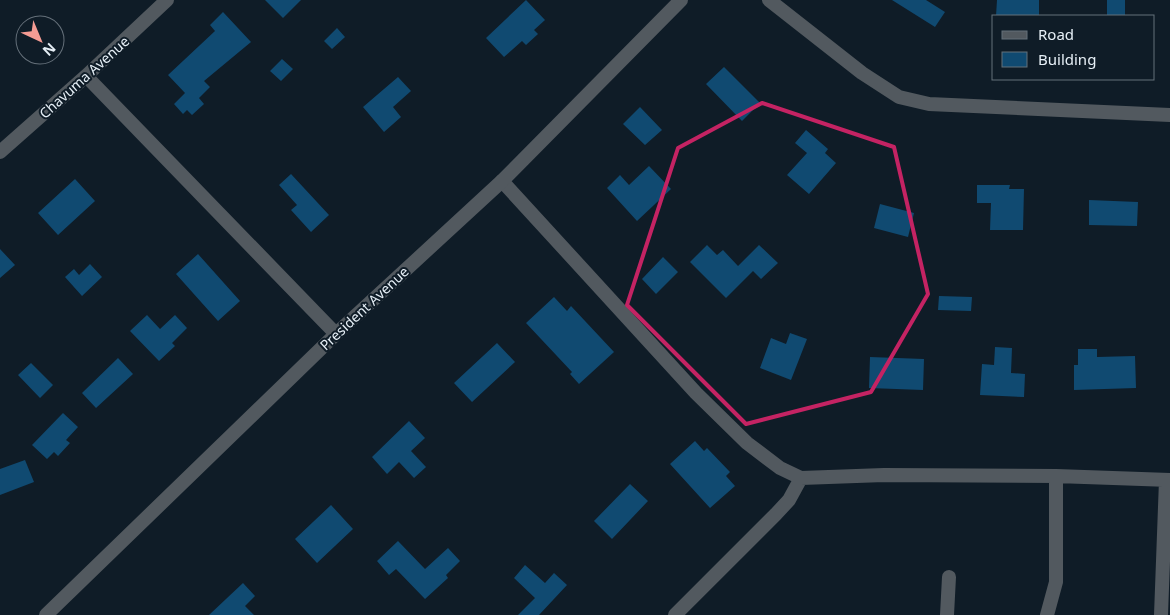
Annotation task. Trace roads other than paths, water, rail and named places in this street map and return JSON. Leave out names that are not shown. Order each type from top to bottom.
[{"type":"street","name":"Chavuma Avenue","points":[[2,146],[86,76],[167,0]]},
{"type":"street","name":"President Avenue","points":[[46,615],[336,334],[502,181],[681,0]]},
{"type":"street","points":[[769,0],[862,73],[899,97],[929,104],[1170,115]]},
{"type":"street","points":[[86,76],[336,334]]},
{"type":"street","points":[[502,181],[696,393],[747,443],[780,468],[801,478],[884,475],[1056,476],[1168,480],[1161,615]]},
{"type":"street","points":[[1047,615],[1056,582],[1056,476]]},
{"type":"street","points":[[675,615],[789,500],[801,478]]},
{"type":"street","points":[[947,615],[949,577]]}]
